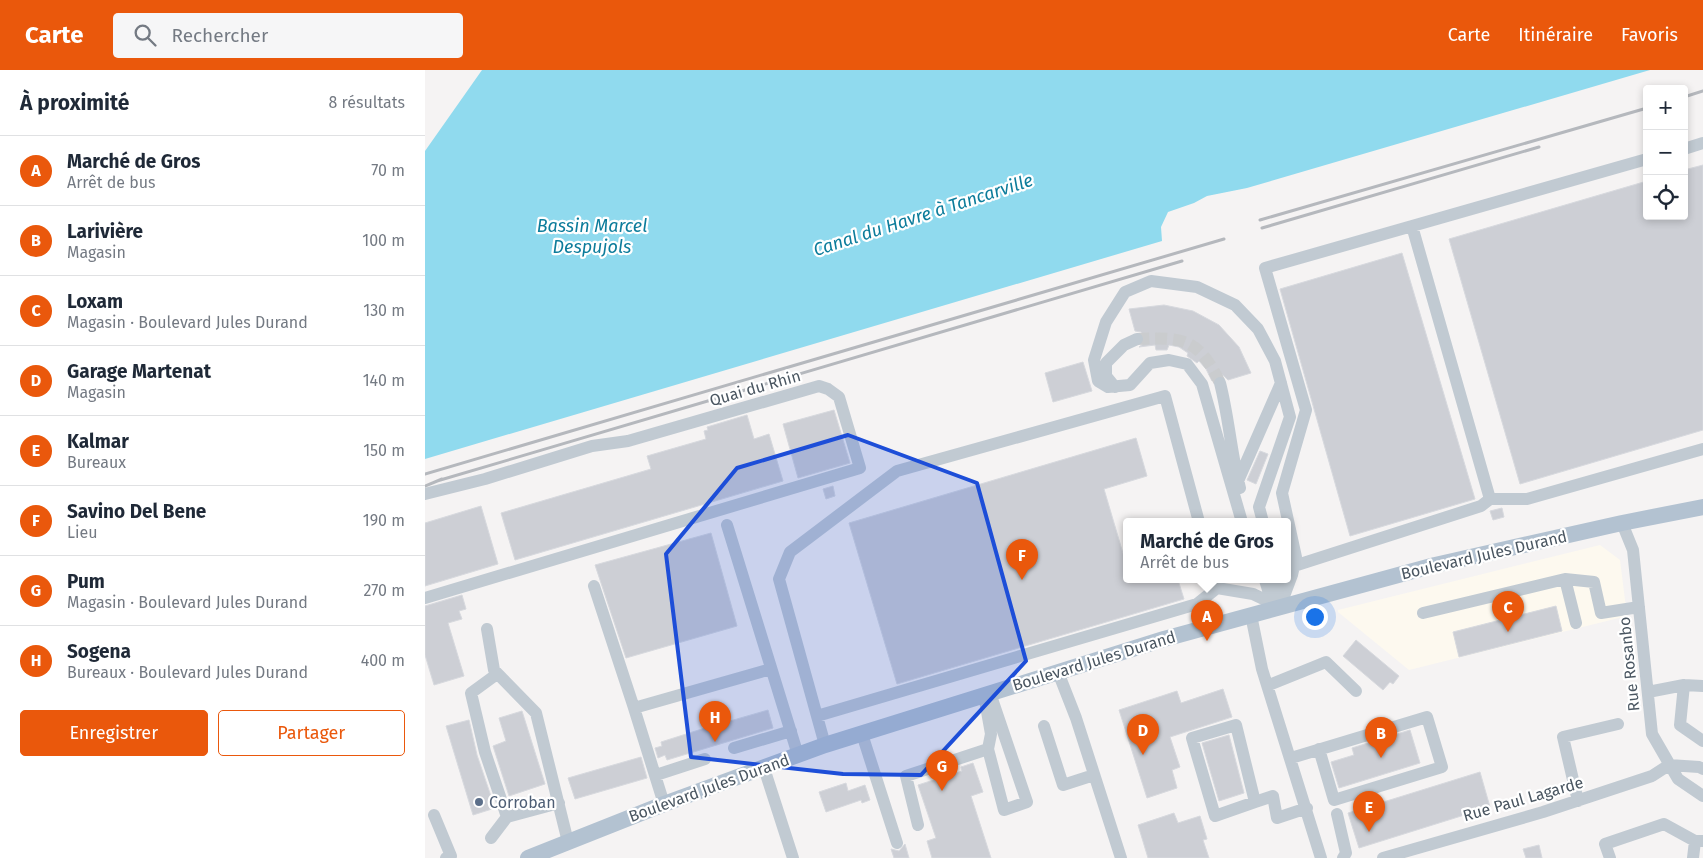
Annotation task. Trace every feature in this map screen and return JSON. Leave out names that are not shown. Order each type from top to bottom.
[{"type":"main road","name":"Boulevard Jules Durand","points":[[528,858],[664,804],[825,745],[1058,672],[1251,615],[1273,603],[1621,522],[1703,507]]},
{"type":"street","points":[[1688,148],[1703,143]]},
{"type":"street","points":[[1287,518],[1282,493],[1306,410],[1265,268],[1643,160]]},
{"type":"street","points":[[1412,226],[1490,499]]},
{"type":"street","points":[[1241,518],[1202,384],[1187,364],[1169,360],[1150,363],[1130,385],[1109,388],[1098,381],[1094,360],[1105,322],[1125,292],[1151,281],[1197,287],[1235,305],[1258,329],[1275,362],[1290,417],[1259,507],[1262,518]]},
{"type":"street","points":[[1115,387],[1107,376],[1106,363],[1124,345],[1137,339]]},
{"type":"street","points":[[1221,382],[1227,411],[1231,451],[1248,518]]},
{"type":"street","points":[[1238,481],[1281,384]]},
{"type":"street","name":"Quai du Rhin","points":[[425,494],[485,479],[592,446],[628,441],[819,386],[828,388],[839,397],[860,468],[425,598]]},
{"type":"street","points":[[825,745],[779,579],[790,552],[897,471],[1165,396],[1198,518]]},
{"type":"street","points":[[1294,566],[1481,506],[1490,499],[1527,499],[1703,449]]},
{"type":"street","name":"Rue Rosanbo","points":[[1621,522],[1633,550],[1652,734],[1678,779],[1703,796]]},
{"type":"street","points":[[727,525],[798,755]]},
{"type":"street","points":[[1291,534],[1296,557],[1291,571]]},
{"type":"street","points":[[1423,613],[1565,579],[1594,582],[1601,612],[1639,607]]},
{"type":"street","points":[[1565,579],[1576,623]]},
{"type":"street","points":[[1261,583],[1273,603]]},
{"type":"street","points":[[1266,583],[1273,603]]},
{"type":"street","points":[[1273,603],[1277,583]]},
{"type":"street","points":[[1273,603],[1284,583]]},
{"type":"street","points":[[817,716],[1197,604],[1216,584],[1253,594],[1273,603]]},
{"type":"street","points":[[594,586],[664,804]]},
{"type":"street","points":[[1251,615],[1262,669],[1269,685],[1321,858]]},
{"type":"street","points":[[487,629],[494,670],[536,713],[568,842]]},
{"type":"street","points":[[1269,685],[1326,662],[1356,691]]},
{"type":"street","points":[[634,708],[771,669]]},
{"type":"street","points":[[1058,672],[1076,718],[1121,858]]},
{"type":"street","points":[[497,674],[471,693],[485,752],[507,817]]},
{"type":"street","points":[[1683,685],[1680,725],[1703,741]]},
{"type":"street","points":[[1648,692],[1683,685],[1703,686]]},
{"type":"street","points":[[987,694],[1027,802],[1003,810],[987,749],[991,734],[987,694]]},
{"type":"street","points":[[1291,758],[1319,749],[1427,717],[1442,767],[1334,800],[1319,749]]},
{"type":"street","points":[[1578,801],[1563,737],[1617,724]]},
{"type":"street","points":[[1255,802],[1236,725],[1192,738],[1215,816],[1273,796],[1277,818],[1307,808]]},
{"type":"street","points":[[1044,726],[1063,784],[1094,774]]},
{"type":"street","points":[[734,748],[791,732]]},
{"type":"street","points":[[862,734],[897,843]]},
{"type":"street","points":[[918,825],[906,776],[987,749]]},
{"type":"street","points":[[656,776],[705,759]]},
{"type":"street","points":[[1669,765],[1699,767],[1703,769]]},
{"type":"street","name":"Rue Paul Lagarde","points":[[1383,858],[1578,801],[1652,776],[1669,765]]},
{"type":"street","points":[[764,768],[793,858]]},
{"type":"street","points":[[491,838],[507,817],[559,803]]},
{"type":"street","points":[[1337,814],[1345,853],[1343,858]]},
{"type":"street","points":[[434,815],[451,856],[446,858]]},
{"type":"street","points":[[1610,858],[1605,844],[1664,824],[1699,841],[1693,858]]},
{"type":"highlighted area","points":[[848,435],[977,483],[1026,661],[921,775],[843,774],[691,757],[666,554],[737,468]]},
{"type":"shaded area","points":[[1600,545],[1620,560],[1627,616],[1409,670],[1338,612],[1338,610]]},
{"type":"water","name":"Bassin Marcel Despujols","points":[[482,70],[1650,70],[1247,188],[1207,196],[1194,203],[1168,212],[1161,227],[1162,241],[425,459],[425,151]]},
{"type":"building","points":[[1703,165],[1703,430],[1520,484],[1449,239],[1643,182],[1643,220],[1688,220],[1688,169]]},
{"type":"building","points":[[1402,253],[1475,499],[1350,536],[1280,289]]},
{"type":"building","points":[[1164,305],[1193,311],[1219,325],[1239,347],[1251,373],[1228,380],[1223,375],[1219,375],[1212,381],[1206,369],[1199,361],[1197,363],[1187,356],[1188,353],[1179,347],[1169,345],[1167,350],[1156,350],[1155,345],[1139,347],[1144,343],[1145,336],[1141,332],[1135,331],[1129,309]]},
{"type":"building","points":[[1083,362],[1092,391],[1053,402],[1045,373]]},
{"type":"building","points":[[834,410],[850,463],[798,478],[783,424]]},
{"type":"building","points":[[747,415],[754,439],[769,434],[783,481],[515,560],[501,513],[651,469],[647,456],[706,439],[704,431],[708,430],[707,427]]},
{"type":"building","points":[[1136,438],[1147,476],[1104,489],[1123,553],[1123,583],[1179,583],[1184,599],[897,684],[849,523]]},
{"type":"building","points":[[1260,451],[1268,454],[1256,484],[1247,480]]},
{"type":"building","points":[[833,486],[835,496],[826,499],[823,489]]},
{"type":"building","points":[[481,506],[498,564],[425,586],[425,523]]},
{"type":"building","points":[[1502,508],[1504,517],[1493,520],[1490,511]]},
{"type":"building","points":[[711,533],[737,626],[626,658],[595,565]]},
{"type":"building","points":[[462,595],[466,609],[459,611],[462,619],[448,623],[464,676],[434,685],[425,655],[425,606]]},
{"type":"building","points":[[1556,606],[1562,631],[1459,657],[1453,632]]},
{"type":"building","points":[[1356,640],[1399,676],[1393,684],[1390,682],[1383,690],[1343,656]]},
{"type":"building","points":[[1223,689],[1232,717],[1170,737],[1180,767],[1172,770],[1177,788],[1147,798],[1119,710],[1177,691],[1181,703]]},
{"type":"building","points":[[768,710],[773,728],[667,760],[665,755],[658,758],[655,748],[662,746],[661,742],[705,728],[705,725],[723,720],[723,723]]},
{"type":"building","points":[[522,711],[545,784],[509,796],[493,746],[506,741],[499,718]]},
{"type":"building","points":[[469,720],[477,755],[495,808],[473,815],[446,726]]},
{"type":"building","points":[[1410,730],[1420,763],[1339,788],[1331,762],[1354,755],[1352,748]]},
{"type":"building","points":[[1229,735],[1244,793],[1219,801],[1202,743]]},
{"type":"building","points":[[641,757],[647,778],[575,799],[568,778]]},
{"type":"building","points":[[973,763],[983,792],[971,796],[991,858],[932,858],[927,841],[936,838],[918,785],[962,771],[961,767]]},
{"type":"building","points":[[1480,772],[1490,807],[1359,848],[1348,813]]},
{"type":"building","points":[[846,783],[848,791],[865,785],[870,800],[862,803],[861,800],[826,812],[819,792]]},
{"type":"building","points":[[1174,813],[1178,823],[1200,816],[1207,839],[1203,840],[1209,858],[1148,858],[1138,825]]},
{"type":"building","points":[[905,844],[909,858],[894,858],[891,849],[899,851]]},
{"type":"building","points":[[1539,845],[1542,858],[1526,858],[1523,849]]},
{"type":"tunnel","points":[[1137,339],[1167,339],[1188,343],[1204,357],[1220,383]]},
{"type":"railway","points":[[1688,96],[1703,91]]},
{"type":"railway","points":[[1260,220],[1643,109]]},
{"type":"railway","points":[[1262,228],[1539,147]]},
{"type":"railway","points":[[425,474],[1224,239]]},
{"type":"railway","points":[[437,481],[1182,261]]},
{"type":"railway","points":[[425,486],[442,479]]},
{"type":"place","name":"Savino Del Bene","points":[[1022,580]]},
{"type":"place","name":"Loxam","points":[[1508,632]]},
{"type":"place","name":"Marché de Gros","points":[[1207,641]]},
{"type":"place","name":"Sogena","points":[[715,742]]},
{"type":"place","name":"Garage Martenat","points":[[1143,755]]},
{"type":"place","name":"Larivière","points":[[1381,758]]},
{"type":"place","name":"Pum","points":[[942,791]]},
{"type":"place","name":"Corroban","points":[[479,802]]},
{"type":"place","name":"Kalmar","points":[[1369,832]]},
{"type":"water label","name":"Canal du Havre à Tancarville","points":[[923,215]]}]
